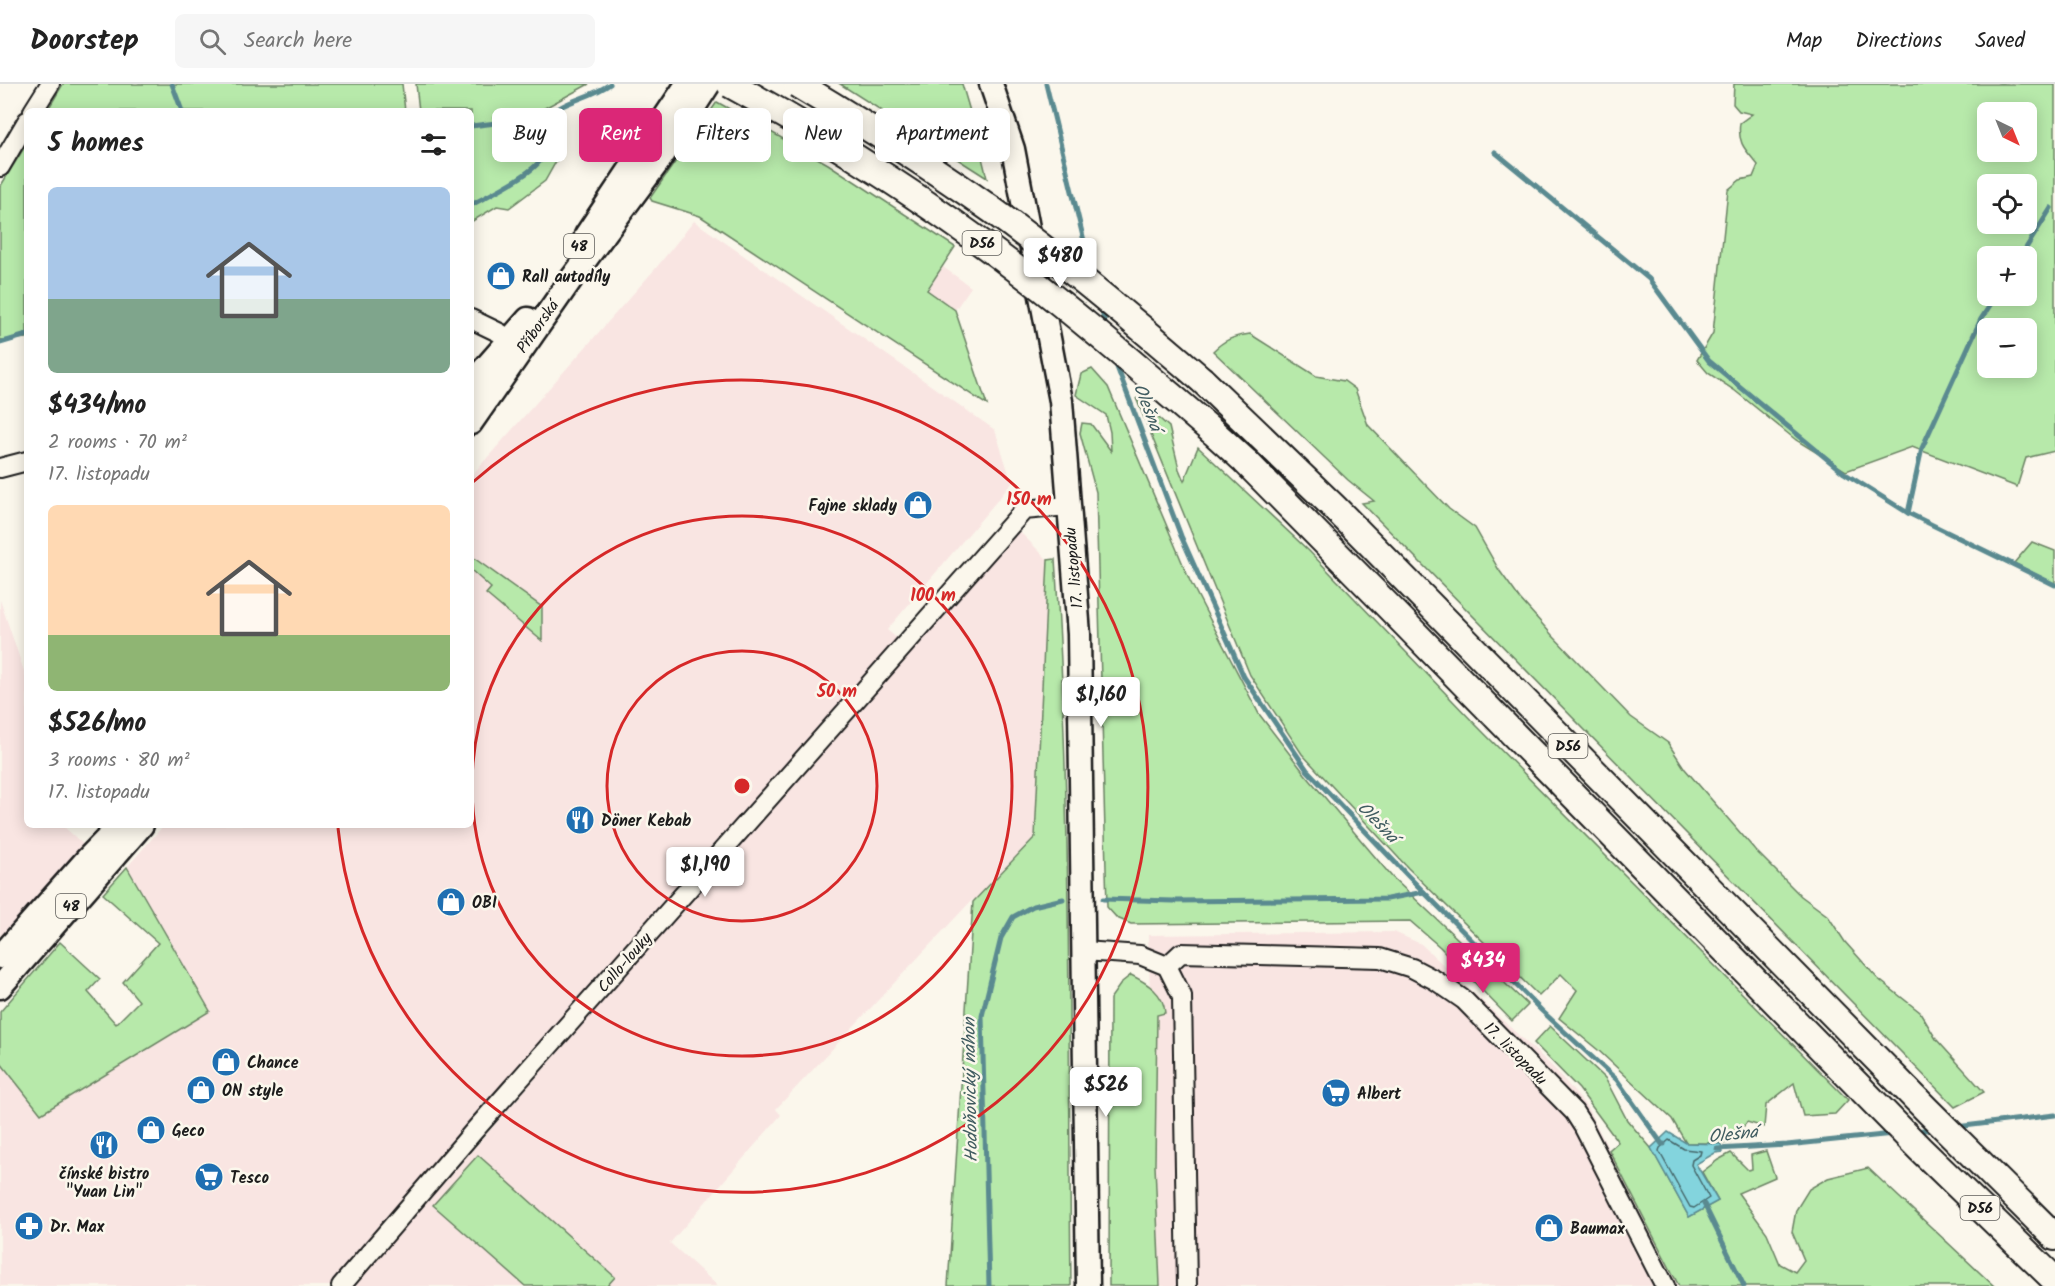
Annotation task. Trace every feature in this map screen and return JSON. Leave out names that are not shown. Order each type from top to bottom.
[{"type":"highway","name":"D56","points":[[730,84],[837,146],[906,190],[973,237],[1078,317],[1212,431],[1377,594],[1885,1114],[2055,1280]]},
{"type":"highway","name":"D56","points":[[797,84],[924,163],[992,210],[1099,292],[1202,380],[1334,507],[1962,1146],[2055,1237]]},
{"type":"main road","name":"Příborská","points":[[474,418],[526,321],[687,84]]},
{"type":"main road","name":"Příborská","points":[[474,384],[483,370],[515,344],[659,161],[709,84]]},
{"type":"main road","name":"17. listopadu","points":[[991,84],[1013,149],[1061,401],[1079,634],[1088,1286]]},
{"type":"main road","name":"48","points":[[0,957],[117,828]]},
{"type":"main road","name":"48","points":[[0,987],[139,828]]},
{"type":"street","points":[[35,108],[50,84]]},
{"type":"street","points":[[0,167],[24,126]]},
{"type":"street","points":[[474,320],[515,344]]},
{"type":"street","points":[[0,468],[24,462]]},
{"type":"street","name":"Collo-louky","points":[[341,1286],[494,1109],[1024,510],[1068,507]]},
{"type":"street","points":[[1084,951],[1140,955],[1167,966],[1182,996],[1187,1286]]},
{"type":"street","name":"17. listopadu","points":[[1167,966],[1181,953],[1380,958],[1412,968],[1435,981],[1464,1000],[1574,1113],[1583,1126],[1665,1286]]},
{"type":"shaded area","points":[[694,221],[995,430],[1012,483],[887,630],[909,648],[1019,531],[1048,560],[1035,837],[973,902],[973,899],[776,1109],[781,1115],[670,1243],[718,1286],[354,1286],[757,825],[742,812],[330,1286],[0,1286],[0,1062],[41,1114],[210,1011],[127,867],[161,828],[474,828],[474,473],[656,268]]},
{"type":"shaded area","points":[[943,267],[971,287],[955,310],[927,290]]},
{"type":"shaded area","points":[[0,600],[24,671],[24,828],[65,828],[84,845],[0,940]]},
{"type":"shaded area","points":[[1394,932],[1421,944],[1555,1069],[1587,1107],[1679,1286],[1160,1286],[1148,935]]},
{"type":"green space","points":[[63,84],[402,84],[405,108],[49,108]]},
{"type":"green space","points":[[416,84],[589,84],[545,108],[492,108],[492,162],[556,162],[545,181],[509,208],[497,206],[474,220],[474,108],[419,108]]},
{"type":"green space","points":[[840,84],[962,84],[969,108],[878,108]]},
{"type":"green space","points":[[1734,84],[2055,84],[2055,451],[2026,458],[2017,487],[1912,447],[1846,471],[1796,440],[1734,390],[1708,373],[1697,360],[1713,333],[1728,190],[1740,180],[1753,177],[1758,165],[1743,146],[1739,130],[1740,123],[1752,114],[1739,111],[1733,104]]},
{"type":"green space","points":[[717,102],[728,108],[713,108]]},
{"type":"green space","points":[[771,132],[783,139],[783,162],[824,162],[828,164],[955,247],[927,290],[955,310],[987,405],[700,216],[652,201],[650,198],[675,162],[771,162]]},
{"type":"green space","points":[[24,148],[24,338],[0,340],[0,187]]},
{"type":"green space","points":[[962,162],[983,162],[987,178]]},
{"type":"green space","points":[[1250,334],[1316,376],[1344,381],[1355,389],[1368,425],[1449,509],[1475,528],[1499,570],[1520,599],[1552,635],[1631,717],[1668,743],[1685,769],[1756,851],[1801,896],[1828,916],[1845,942],[1877,978],[1920,1012],[1936,1039],[1984,1092],[1955,1107],[1362,503],[1374,501],[1348,480],[1213,351],[1230,339]]},
{"type":"green space","points":[[1092,369],[1108,387],[1190,581],[1259,714],[1305,774],[1392,877],[1528,1005],[1512,1021],[1440,947],[1410,921],[1131,924],[1117,918],[1107,907],[1096,492],[1080,433],[1082,423],[1091,424],[1111,451],[1110,432],[1106,415],[1076,395],[1081,374]]},
{"type":"green space","points":[[1136,398],[1169,427],[1184,481],[1198,447],[1309,551],[1475,724],[1848,1100],[1835,1114],[1803,1116],[1794,1083],[1766,1105],[1764,1127],[1747,1122],[1730,1143],[1686,1143],[1672,1119],[1598,1050],[1559,1018],[1577,990],[1561,974],[1539,996],[1408,868],[1302,754],[1250,675]]},
{"type":"green space","points":[[2032,542],[2055,551],[2055,584],[2014,563]]},
{"type":"green space","points":[[474,558],[542,607],[542,641],[486,594],[491,588],[474,573]]},
{"type":"green space","points":[[1055,559],[1067,832],[1071,1286],[948,1286],[973,902],[1035,837],[1048,560]]},
{"type":"green space","points":[[127,867],[210,1011],[41,1114],[0,1062],[0,1012],[60,942],[100,979],[88,992],[116,1024],[139,1001],[123,982],[158,943],[103,894]]},
{"type":"green space","points":[[1131,975],[1149,985],[1158,994],[1165,1013],[1157,1015],[1155,1165],[1160,1286],[1109,1286],[1110,999],[1122,982]]},
{"type":"green space","points":[[1550,1026],[1605,1078],[1627,1120],[1651,1148],[1689,1217],[1718,1201],[1702,1172],[1731,1153],[1748,1170],[1752,1169],[1751,1155],[1766,1151],[1775,1177],[1738,1193],[1767,1233],[1780,1264],[1795,1272],[1804,1260],[1792,1232],[1796,1210],[1809,1189],[1828,1178],[1868,1168],[1994,1286],[1679,1286],[1609,1150],[1618,1142],[1579,1089],[1534,1043]]},
{"type":"green space","points":[[478,1155],[615,1277],[607,1286],[525,1286],[433,1205]]},
{"type":"water","points":[[1668,1132],[1686,1143],[1721,1144],[1723,1152],[1715,1153],[1696,1164],[1718,1201],[1689,1217],[1651,1148]]},
{"type":"waterway","points":[[172,84],[181,108]]},
{"type":"waterway","points":[[474,203],[509,184],[536,165],[544,150],[546,117],[553,111],[610,84]]},
{"type":"waterway","name":"Olešná","points":[[1046,84],[1093,278]]},
{"type":"waterway","points":[[474,126],[492,123]]},
{"type":"waterway","points":[[1495,152],[1649,279],[1709,361],[1844,473],[1908,513],[2055,585]]},
{"type":"waterway","points":[[2027,246],[2051,208]]},
{"type":"waterway","points":[[1908,513],[1922,448],[1981,319],[1989,306]]},
{"type":"waterway","name":"Olešná","points":[[1101,307],[1106,327]]},
{"type":"waterway","points":[[0,343],[24,336]]},
{"type":"waterway","name":"Olešná","points":[[1114,359],[1181,536],[1244,677],[1307,770],[1542,1011],[1617,1080],[1664,1144]]},
{"type":"waterway","name":"Hodoňovický náhon","points":[[1103,899],[1174,901],[1387,899],[1424,892]]},
{"type":"waterway","name":"Hodoňovický náhon","points":[[989,1286],[982,1016],[1001,938],[1013,917],[1033,906],[1063,899]]},
{"type":"waterway","name":"Olešná","points":[[1956,1127],[2055,1115]]},
{"type":"waterway","name":"Olešná","points":[[1914,1131],[1935,1129]]},
{"type":"waterway","name":"Olešná","points":[[1717,1149],[1787,1145],[1893,1134]]},
{"type":"waterway","points":[[1704,1204],[1744,1286]]},
{"type":"place","name":"Rall autodíly","points":[[501,276]]},
{"type":"place","name":"Fajne sklady","points":[[918,505]]},
{"type":"place","name":"Döner Kebab","points":[[580,820]]},
{"type":"place","name":"OBI","points":[[451,902]]},
{"type":"place","name":"Chance","points":[[226,1062]]},
{"type":"place","name":"ON style","points":[[201,1090]]},
{"type":"place","name":"Albert","points":[[1336,1093]]},
{"type":"place","name":"Geco","points":[[151,1130]]},
{"type":"place","name":"čínské bistro \"Yuan Lin\"","points":[[104,1145]]},
{"type":"place","name":"Tesco","points":[[209,1177]]},
{"type":"place","name":"Dr. Max","points":[[29,1226]]},
{"type":"place","name":"Baumax","points":[[1549,1228]]}]
